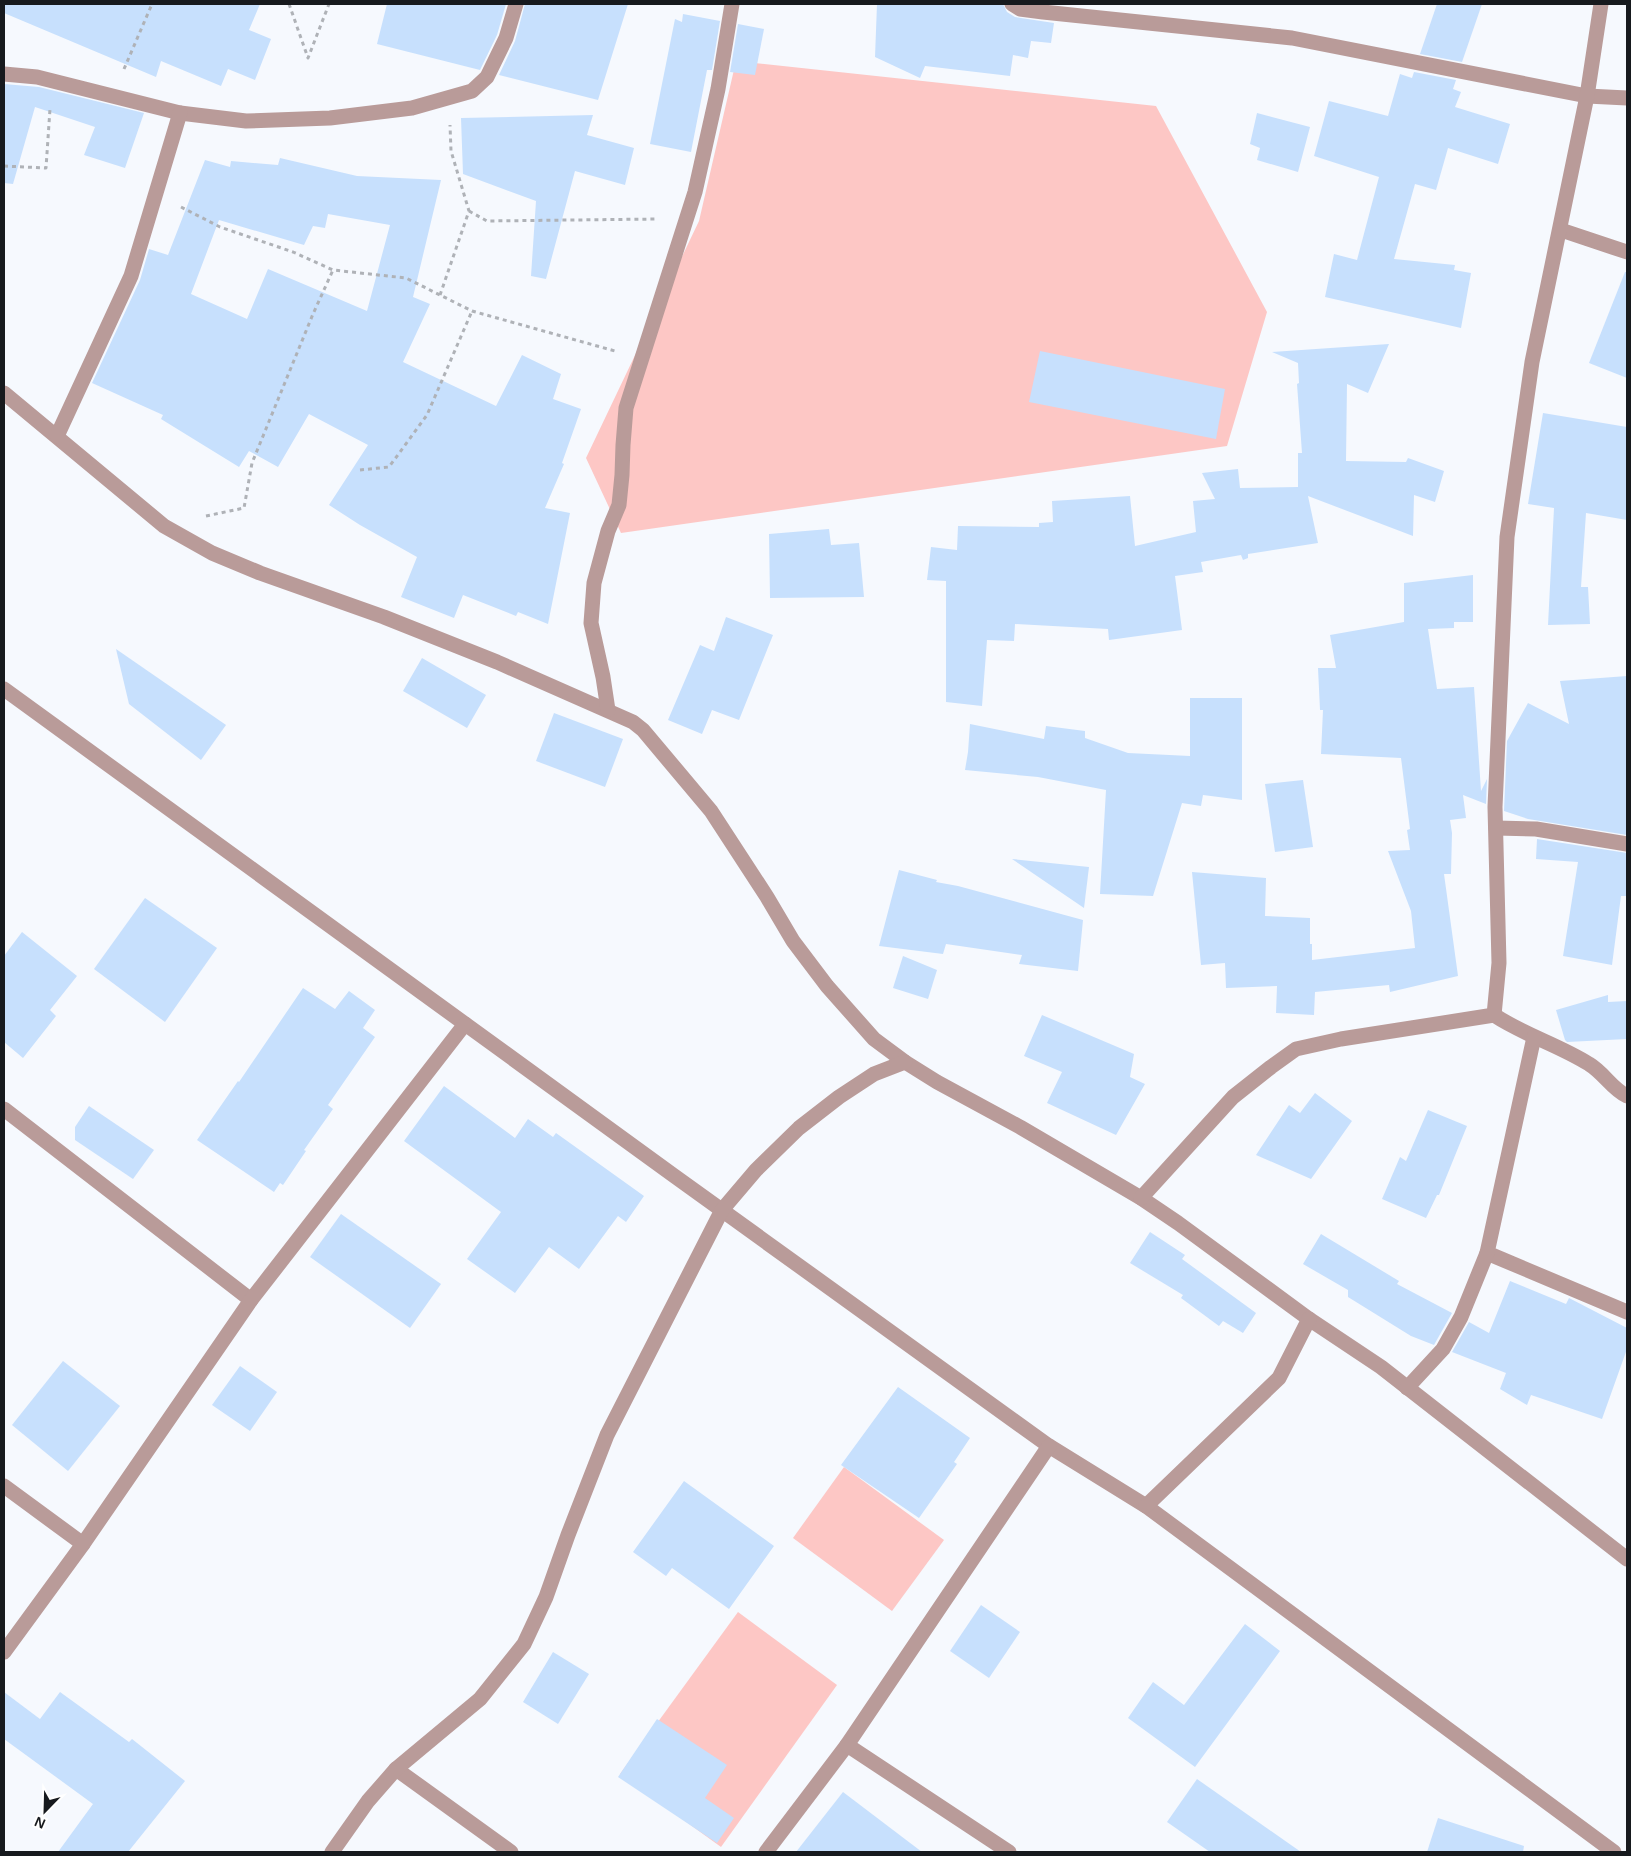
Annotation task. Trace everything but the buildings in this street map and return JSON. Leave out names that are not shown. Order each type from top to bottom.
[{"type":"street","points":[[4,74],[52,80],[180,113],[246,121],[330,118],[412,108],[472,91],[487,77],[506,38],[516,4]]},
{"type":"street","points":[[608,710],[591,624],[594,583],[608,531],[619,505],[626,408],[695,192],[718,88],[732,4]]},
{"type":"street","points":[[1012,4],[1020,9],[1043,12],[1292,38],[1587,96],[1627,98]]},
{"type":"street","points":[[1494,1015],[1499,963],[1494,807],[1507,537],[1532,362],[1561,230],[1587,96],[1601,4]]},
{"type":"street","points":[[57,436],[132,276],[180,113]]},
{"type":"street","points":[[1561,230],[1627,252]]},
{"type":"street","points":[[4,393],[164,526],[212,553],[260,573],[384,617],[497,662],[633,722],[643,730],[711,812],[767,897],[793,941],[827,986],[874,1039],[936,1082],[1020,1127],[1141,1198],[1178,1223],[1309,1319],[1381,1367],[1627,1559]]},
{"type":"street","points":[[4,689],[1049,1446],[1146,1506],[1614,1852]]},
{"type":"street","points":[[1496,828],[1536,829],[1627,844]]},
{"type":"street","points":[[1141,1198],[1233,1097],[1296,1049],[1341,1039],[1494,1015],[1512,1026],[1561,1048],[1592,1065],[1620,1093],[1627,1096]]},
{"type":"street","points":[[4,1652],[83,1544],[251,1300],[465,1024]]},
{"type":"street","points":[[1407,1388],[1443,1349],[1461,1317],[1487,1253],[1534,1037]]},
{"type":"street","points":[[332,1852],[368,1801],[396,1769],[480,1699],[524,1644],[546,1597],[607,1435],[722,1210],[756,1170],[799,1128],[839,1097],[874,1074],[905,1062]]},
{"type":"street","points":[[4,1109],[251,1300]]},
{"type":"street","points":[[1487,1253],[1627,1312]]},
{"type":"street","points":[[1146,1506],[1279,1378],[1309,1319]]},
{"type":"street","points":[[766,1852],[847,1745],[1049,1446]]},
{"type":"street","points":[[4,1486],[83,1544]]},
{"type":"street","points":[[847,1745],[1010,1852]]},
{"type":"street","points":[[396,1769],[511,1852]]},
{"type":"path","points":[[113,95],[152,4]]},
{"type":"path","points":[[289,4],[308,58],[329,4]]},
{"type":"path","points":[[4,166],[46,168],[52,80]]},
{"type":"path","points":[[440,295],[468,212],[451,150],[450,98]]},
{"type":"path","points":[[156,193],[220,228],[293,252],[333,270],[406,278],[472,311],[642,358]]},
{"type":"path","points":[[468,212],[487,221],[686,219]]},
{"type":"path","points":[[164,526],[244,508],[252,463],[312,314],[333,270]]},
{"type":"path","points":[[360,470],[388,467],[427,415],[472,311]]},
{"type":"shaded area","points":[[736,61],[1156,106],[1267,312],[1227,446],[621,533],[586,458],[699,221]]},
{"type":"shaded area","points":[[844,1467],[944,1540],[892,1611],[793,1538]]},
{"type":"shaded area","points":[[738,1612],[837,1685],[721,1847],[620,1774]]}]
